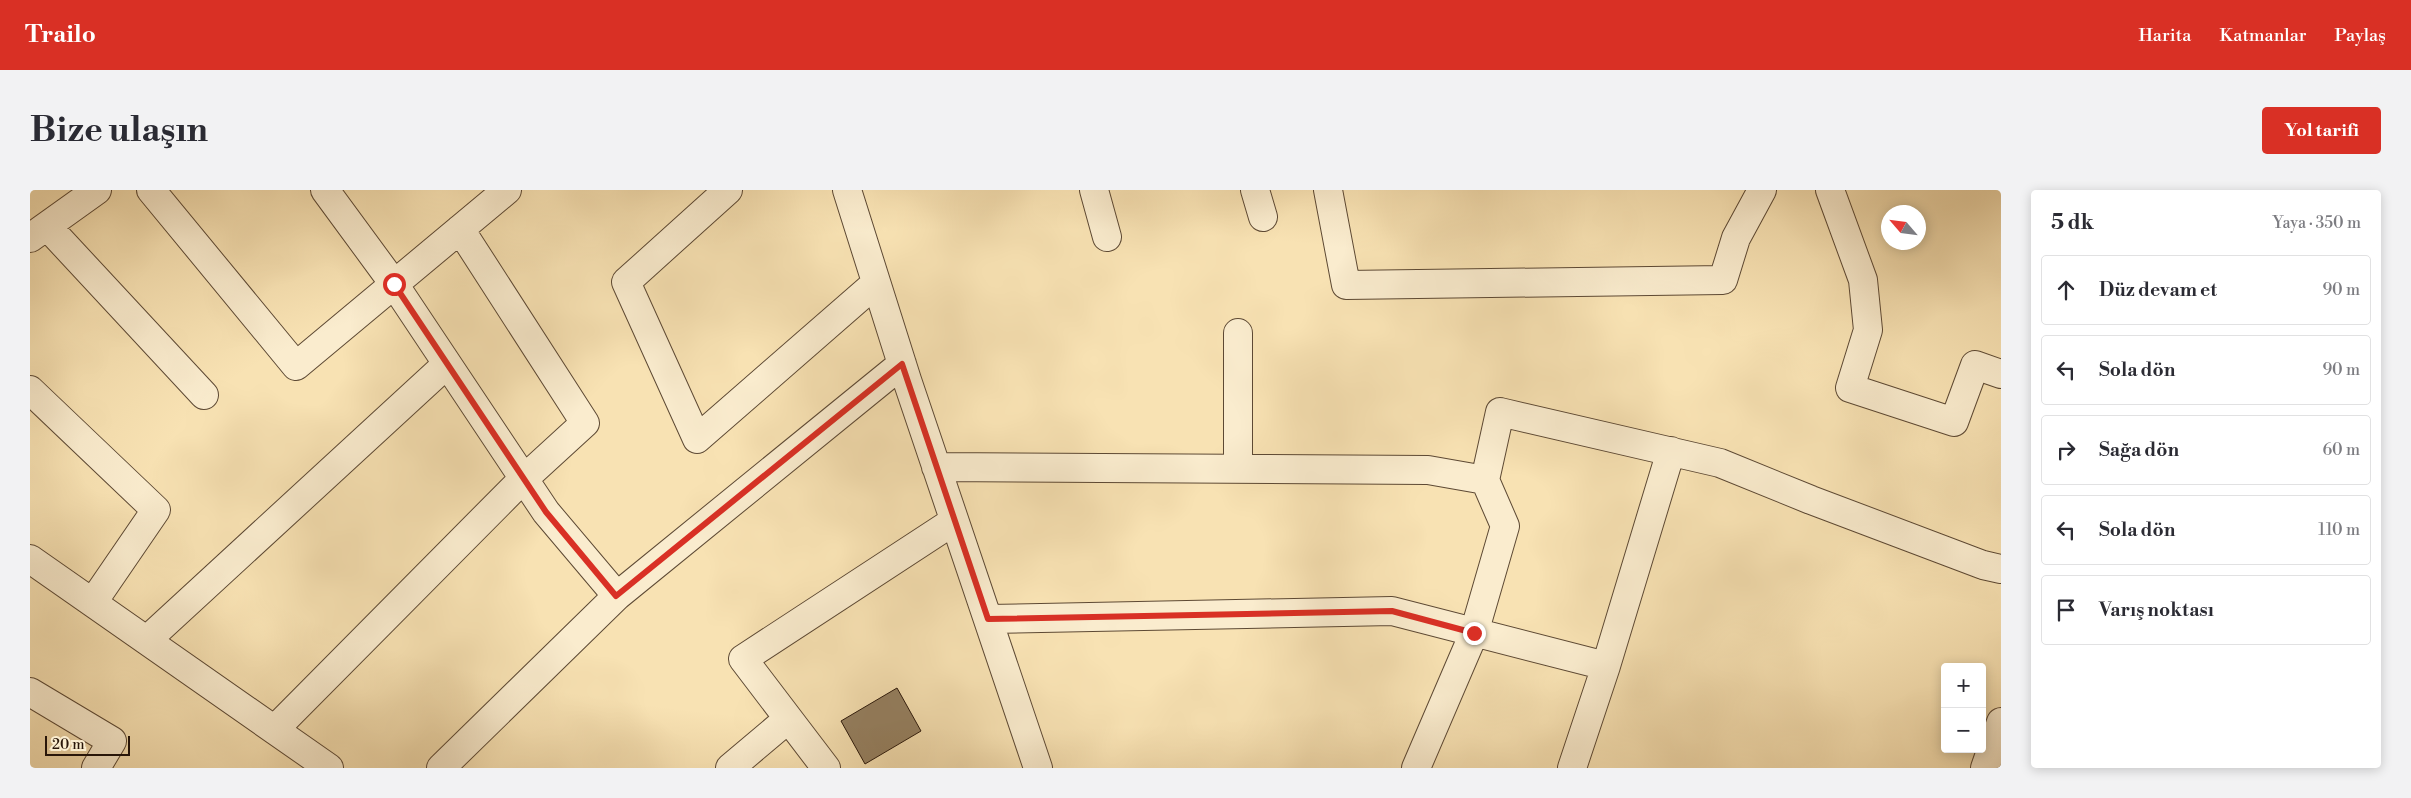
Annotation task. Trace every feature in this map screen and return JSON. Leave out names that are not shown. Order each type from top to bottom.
[{"type":"street","points":[[97,190],[39,232],[204,395]]},
{"type":"street","points":[[151,190],[296,366],[507,190]]},
{"type":"street","points":[[324,190],[394,284],[546,512],[616,596]]},
{"type":"street","points":[[728,190],[626,282],[697,439],[876,283]]},
{"type":"street","points":[[847,190],[936,468],[1038,768]]},
{"type":"street","points":[[1094,190],[1107,237]]},
{"type":"street","points":[[1255,190],[1263,217]]},
{"type":"street","points":[[1328,190],[1346,285],[1723,280],[1736,238],[1762,190]]},
{"type":"street","points":[[1830,190],[1863,280],[1868,330],[1850,388],[1954,422],[1975,365],[2001,374]]},
{"type":"street","points":[[275,729],[524,479],[585,422],[460,229]]},
{"type":"street","points":[[1238,333],[1238,468]]},
{"type":"street","points":[[147,640],[447,364]]},
{"type":"street","points":[[446,767],[616,596],[902,364]]},
{"type":"street","points":[[30,390],[156,510],[93,602]]},
{"type":"street","points":[[1416,768],[1474,633],[1505,526],[1485,480],[1500,412],[1720,463],[1983,565],[2001,569]]},
{"type":"street","points":[[1572,768],[1606,666],[1671,451]]},
{"type":"street","points":[[936,468],[1428,470],[1485,480]]},
{"type":"street","points":[[826,768],[743,659],[954,520]]},
{"type":"street","points":[[30,559],[329,768]]},
{"type":"street","points":[[988,619],[1392,611],[1606,666]]},
{"type":"street","points":[[30,692],[112,741],[96,768]]},
{"type":"street","points":[[730,768],[788,719]]},
{"type":"street","points":[[1985,768],[2001,722]]},
{"type":"building","points":[[897,688],[921,731],[865,764],[841,721]]},
{"type":"route","points":[[394,284],[546,512],[616,596],[902,364],[988,619],[1392,611],[1474,633]]}]
